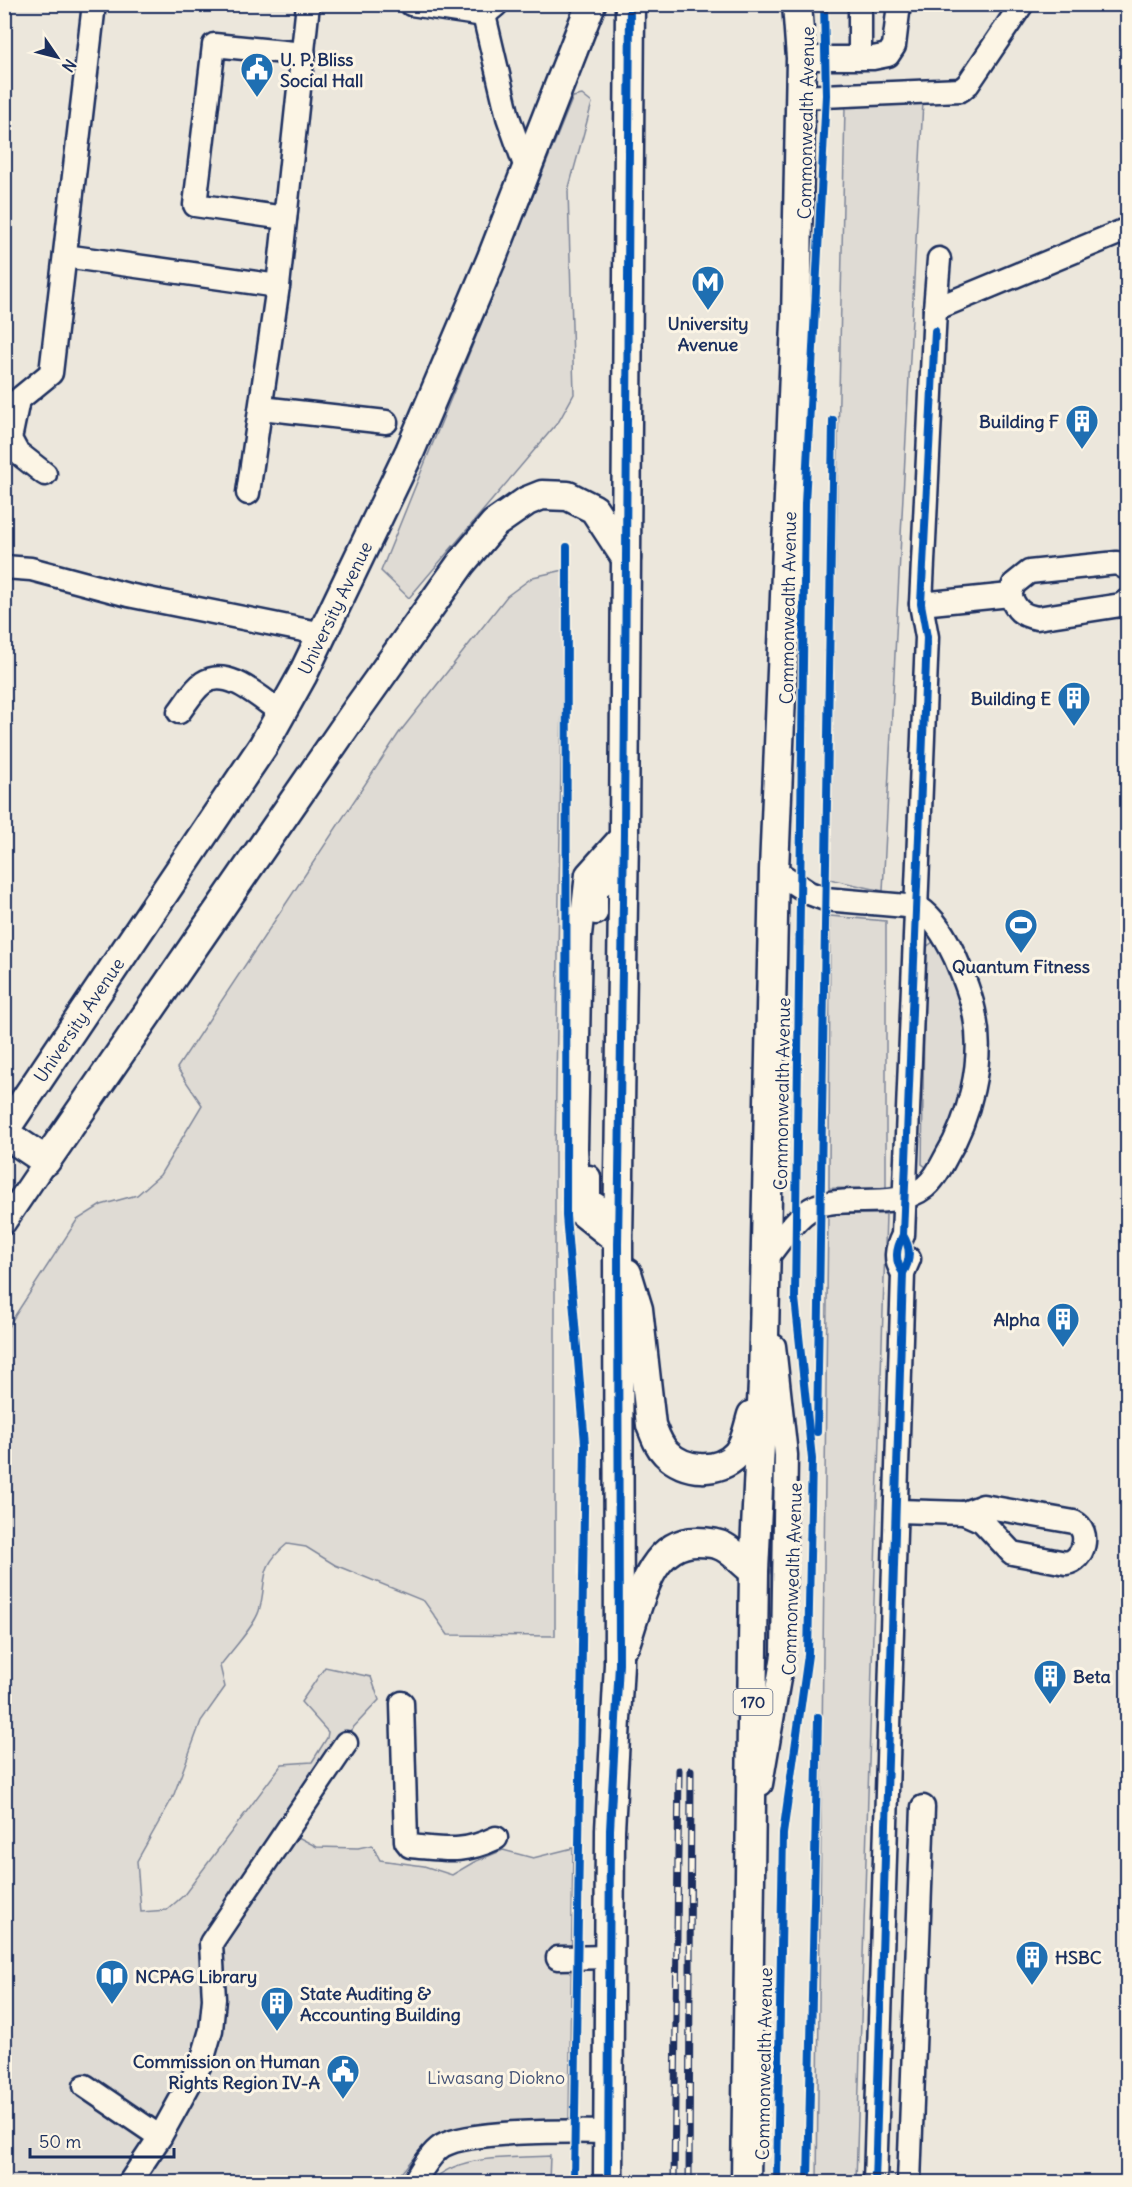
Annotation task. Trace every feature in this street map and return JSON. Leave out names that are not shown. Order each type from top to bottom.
[{"type":"main road","name":"University Avenue","points":[[4,1132],[263,746],[282,713],[323,634],[414,440],[491,260],[591,4]]},
{"type":"main road","points":[[608,2182],[612,1957],[610,1830],[619,1664],[618,1232],[624,833],[630,4]]},
{"type":"main road","name":"Commonwealth Avenue","points":[[746,2182],[754,1571],[763,1382],[774,870],[796,322],[801,58],[797,4]]},
{"type":"main road","points":[[4,1132],[46,1161],[364,699],[457,569],[494,524],[527,501],[542,495],[568,496],[594,509],[626,558]]},
{"type":"main road","points":[[618,1232],[638,1309],[651,1425],[657,1442],[666,1453],[690,1466],[716,1467],[729,1462],[739,1452],[745,1439],[763,1382]]},
{"type":"main road","points":[[619,1664],[650,1575],[660,1556],[682,1542],[706,1542],[724,1547],[754,1571]]},
{"type":"street","points":[[45,474],[17,452],[10,439],[18,400],[24,393],[43,383],[51,373],[94,4]]},
{"type":"street","points":[[248,493],[278,286],[309,4]]},
{"type":"street","points":[[411,4],[489,8],[508,117],[526,168]]},
{"type":"street","points":[[860,4],[860,58]]},
{"type":"street","points":[[801,58],[860,58],[888,55],[894,46],[899,4]]},
{"type":"street","points":[[800,97],[961,90],[968,84],[1022,4]]},
{"type":"street","points":[[285,218],[195,205],[214,45],[304,54]]},
{"type":"street","points":[[935,309],[1128,229]]},
{"type":"street","points":[[65,256],[278,286]]},
{"type":"street","points":[[875,2182],[898,1511],[903,1273],[909,1264],[909,1246],[903,1235],[918,907],[927,637],[921,604],[939,260]]},
{"type":"street","points":[[261,408],[386,422]]},
{"type":"street","points":[[1128,568],[1117,563],[1029,572],[1014,584],[1010,594],[1016,609],[1026,616],[1037,618],[1121,605],[1128,600]]},
{"type":"street","points":[[15,568],[128,595],[323,634]]},
{"type":"street","points":[[921,604],[1010,594]]},
{"type":"street","points":[[179,712],[202,683],[217,676],[231,679],[282,713]]},
{"type":"street","points":[[618,1232],[579,1213],[576,1136],[580,935],[587,874],[624,833]]},
{"type":"street","points":[[752,1833],[797,1654],[800,1456],[765,1260],[806,1213],[822,1204],[905,1196],[925,1187],[952,1148],[970,1098],[977,1060],[976,1018],[963,975],[948,943],[928,914],[918,907],[825,899],[809,893],[774,870]]},
{"type":"street","points":[[4,1223],[46,1161]]},
{"type":"street","points":[[898,1511],[964,1513],[983,1506],[1074,1522],[1081,1526],[1085,1536],[1080,1556],[1072,1562],[1065,1563],[1012,1553],[982,1521],[964,1513]]},
{"type":"street","points":[[402,1703],[406,1841],[410,1846],[454,1849],[474,1848],[496,1838]]},
{"type":"street","points":[[130,2182],[160,2137],[202,2061],[211,2030],[214,1999],[211,1943],[346,1743]]},
{"type":"street","points":[[909,2182],[923,1807]]},
{"type":"street","points":[[558,1958],[612,1957]]},
{"type":"street","points":[[84,2086],[160,2137]]},
{"type":"street","points":[[414,2182],[443,2146],[460,2140],[559,2131],[609,2132]]},
{"type":"shaded area","points":[[5,5],[1127,5],[1127,2182],[5,2182]]},
{"type":"green space","points":[[582,95],[592,103],[568,191],[574,394],[559,421],[409,598],[381,571],[573,97]]},
{"type":"green space","points":[[923,101],[883,891],[829,879],[845,107]]},
{"type":"green space","name":"Liwasang Diokno","points":[[564,570],[555,1151],[555,1636],[448,1635],[424,1601],[335,1565],[306,1547],[287,1544],[267,1568],[262,1601],[256,1617],[220,1666],[225,1687],[201,1721],[173,1797],[137,1861],[141,1912],[167,1910],[184,1895],[282,1764],[312,1762],[327,1738],[328,1732],[301,1702],[325,1667],[371,1677],[379,1700],[321,1762],[277,1826],[317,1847],[358,1848],[372,1845],[380,1860],[424,1866],[452,1875],[474,1862],[503,1850],[533,1858],[573,1848],[569,2119],[454,2134],[419,2151],[394,2182],[5,2182],[5,1331],[77,1220],[101,1205],[137,1195],[160,1175],[202,1105],[177,1068],[399,733],[507,596],[533,577]]},
{"type":"green space","points":[[830,916],[886,921],[886,1189],[829,1188]]},
{"type":"green space","points":[[933,942],[944,956],[961,1007],[966,1059],[963,1094],[958,1111],[929,1169],[922,1164],[925,948]]},
{"type":"green space","points":[[828,1214],[886,1214],[856,2182],[817,2182]]},
{"type":"green space","points":[[550,2156],[549,2182],[431,2182],[456,2166],[471,2162]]},
{"type":"railway","points":[[674,2182],[679,1770]]},
{"type":"railway","points":[[689,2182],[691,1770]]},
{"type":"cycle path","points":[[608,2182],[610,1830],[619,1664],[618,1244],[624,833],[630,4]]},
{"type":"cycle path","points":[[777,2182],[783,1834],[808,1655],[812,1459],[795,1298],[805,504],[826,95],[824,4]]},
{"type":"cycle path","points":[[903,1273],[898,1264],[897,1254],[903,1235],[927,637],[921,604],[935,331]]},
{"type":"cycle path","points":[[817,1432],[833,420]]},
{"type":"cycle path","points":[[567,547],[566,1216],[585,1444],[574,2182]]},
{"type":"cycle path","points":[[875,2182],[903,1273],[909,1254],[903,1235]]},
{"type":"cycle path","points":[[808,2182],[818,1717]]},
{"type":"place","name":"U. P. Bliss Social Hall","points":[[257,98]]},
{"type":"place","name":"University Avenue","points":[[708,311]]},
{"type":"place","name":"Building F","points":[[1082,450]]},
{"type":"place","name":"Building E","points":[[1074,727]]},
{"type":"place","name":"Quantum Fitness","points":[[1021,954]]},
{"type":"place","name":"Alpha","points":[[1063,1348]]},
{"type":"place","name":"Beta","points":[[1050,1705]]},
{"type":"place","name":"HSBC","points":[[1032,1986]]},
{"type":"place","name":"NCPAG Library","points":[[112,2005]]},
{"type":"place","name":"State Auditing & Accounting Building","points":[[277,2032]]},
{"type":"place","name":"Commission on Human Rights Region IV-A","points":[[343,2100]]}]
